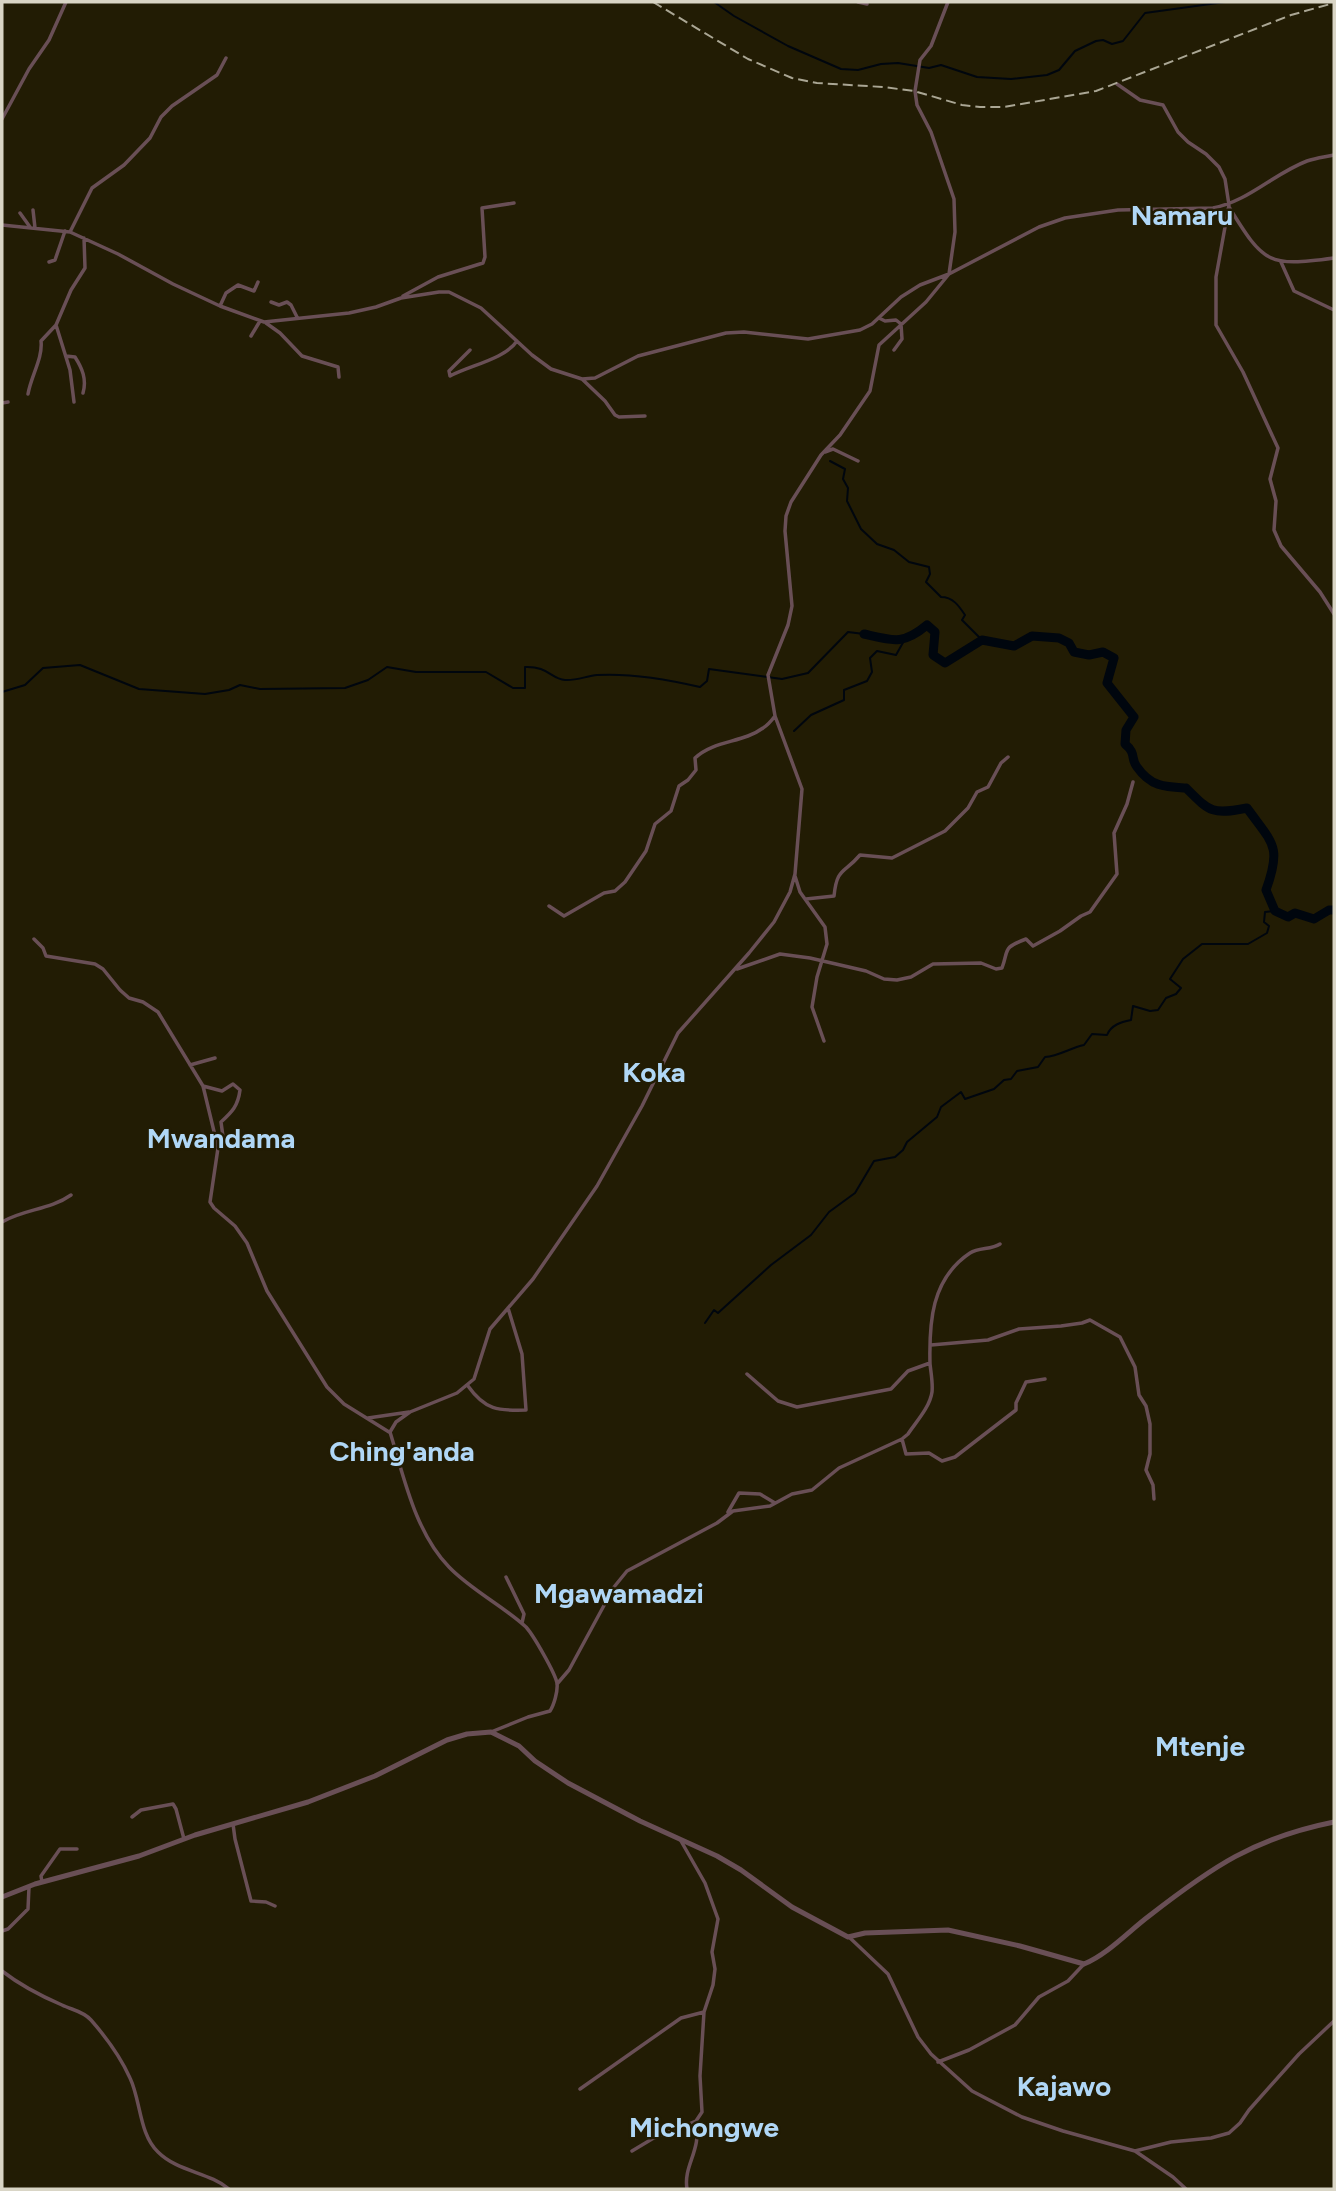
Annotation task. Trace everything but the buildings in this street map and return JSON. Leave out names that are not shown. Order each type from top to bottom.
[{"type":"street","points":[[2,119],[29,69],[49,40],[66,2]]},
{"type":"street","points":[[858,2],[867,4]]},
{"type":"street","points":[[366,1419],[410,1412],[468,1386],[478,1370],[490,1329],[533,1279],[597,1186],[638,1115],[678,1033],[774,922],[790,892],[795,874],[802,789],[775,716],[768,675],[788,625],[792,606],[785,540],[786,516],[791,502],[821,455],[840,435],[870,391],[879,345],[926,302],[949,274],[955,232],[954,199],[931,132],[915,101],[920,60],[931,46],[948,2]]},
{"type":"street","points":[[49,262],[55,260],[89,191],[124,165],[150,138],[172,106],[217,75],[226,58]]},
{"type":"street","points":[[1117,84],[1140,100],[1163,105],[1182,137],[1219,167],[1227,186],[1229,206],[1216,277],[1216,325],[1239,364],[1278,449],[1270,479],[1276,501],[1274,530],[1281,547],[1320,592],[1334,614]]},
{"type":"street","points":[[251,336],[262,322],[349,313],[401,298],[449,292],[481,308],[531,355],[551,369],[582,379],[595,378],[646,353],[726,334],[744,332],[808,339],[860,330],[872,324],[908,292],[949,274],[1038,227],[1065,218],[1106,211],[1229,206],[1301,163],[1334,155]]},
{"type":"street","points":[[401,298],[429,281],[483,263],[485,254],[482,208],[514,203]]},
{"type":"street","points":[[1229,206],[1255,248],[1268,258],[1281,262],[1334,258]]},
{"type":"street","points":[[33,210],[35,228]]},
{"type":"street","points":[[20,213],[30,227]]},
{"type":"street","points":[[2,225],[67,232],[84,238],[158,277],[262,322],[280,334],[302,356],[338,367],[339,377]]},
{"type":"street","points":[[28,394],[31,378],[43,350],[41,341],[56,326],[67,298],[85,268],[84,238]]},
{"type":"street","points":[[1281,262],[1294,291],[1334,310]]},
{"type":"street","points":[[220,306],[226,293],[238,285],[254,292],[258,282]]},
{"type":"street","points":[[271,302],[279,305],[287,302],[297,317]]},
{"type":"street","points":[[879,318],[885,321],[896,320],[901,324],[902,339],[894,349]]},
{"type":"street","points":[[56,326],[73,379],[75,402]]},
{"type":"street","points":[[470,350],[449,371],[450,376],[511,350],[517,341]]},
{"type":"street","points":[[66,356],[75,357],[81,367],[85,380],[83,393]]},
{"type":"street","points":[[582,379],[619,417],[645,416]]},
{"type":"street","points":[[2,403],[8,402]]},
{"type":"street","points":[[821,455],[833,449],[858,461]]},
{"type":"street","points":[[549,906],[565,916],[604,892],[615,891],[638,865],[654,824],[671,811],[679,786],[688,780],[696,769],[695,758],[710,747],[763,729],[775,716]]},
{"type":"street","points":[[806,899],[834,896],[836,878],[843,868],[860,855],[892,858],[945,831],[968,808],[977,792],[988,787],[1001,763],[1008,757]]},
{"type":"street","points":[[735,970],[780,954],[897,980],[911,977],[933,964],[981,964],[996,970],[1002,968],[1007,948],[1026,939],[1033,946],[1060,931],[1081,915],[1090,912],[1113,881],[1117,874],[1114,833],[1128,804],[1133,782]]},
{"type":"street","points":[[795,874],[800,892],[825,927],[827,944],[812,1007],[824,1041]]},
{"type":"street","points":[[34,939],[43,948],[46,956],[95,964],[103,969],[129,998],[144,1002],[158,1012],[203,1086],[218,1147],[211,1202],[214,1208],[235,1226],[247,1243],[267,1291],[327,1387],[344,1404],[390,1432],[412,1500],[433,1546],[459,1576],[522,1623],[533,1635],[557,1684]]},
{"type":"street","points":[[190,1065],[215,1058]]},
{"type":"street","points":[[203,1086],[222,1091],[233,1084],[240,1090],[234,1111],[221,1122],[224,1144],[218,1147]]},
{"type":"street","points":[[2,1223],[24,1212],[56,1204],[71,1195]]},
{"type":"street","points":[[727,1513],[770,1506],[792,1494],[815,1489],[839,1468],[902,1439],[920,1416],[932,1391],[929,1324],[944,1281],[952,1269],[971,1252],[995,1248],[1000,1244]]},
{"type":"street","points":[[468,1386],[480,1403],[486,1406],[526,1410],[522,1354],[508,1308]]},
{"type":"street","points":[[931,1345],[988,1340],[1019,1329],[1090,1320],[1115,1332],[1130,1354],[1139,1395],[1149,1416],[1150,1454],[1146,1470],[1153,1485],[1154,1499]]},
{"type":"street","points":[[747,1374],[778,1401],[797,1407],[891,1389],[908,1371],[930,1363]]},
{"type":"street","points":[[902,1439],[906,1454],[929,1453],[942,1461],[955,1457],[1016,1410],[1016,1402],[1027,1382],[1045,1379]]},
{"type":"street","points":[[390,1432],[396,1422],[410,1412]]},
{"type":"street","points":[[2,1897],[29,1886],[139,1856],[184,1839],[307,1802],[348,1788],[447,1740],[467,1734],[491,1732],[550,1711],[554,1704],[557,1684],[569,1670],[588,1631],[621,1577],[631,1568],[717,1523],[727,1513],[739,1493],[760,1494],[775,1503]]},
{"type":"street","points":[[506,1577],[524,1614],[522,1623]]},
{"type":"street","points":[[491,1732],[519,1746],[551,1772],[594,1798],[741,1870],[804,1915],[849,1937],[888,1974],[918,2037],[939,2062],[972,2091],[1022,2117],[1135,2151],[1186,2189]]},
{"type":"street","points":[[132,1817],[141,1810],[173,1804],[184,1839]]},
{"type":"street","points":[[939,2062],[969,2050],[1015,2025],[1039,1997],[1068,1981],[1084,1964],[1204,1875],[1236,1855],[1277,1836],[1334,1822]]},
{"type":"street","points":[[233,1824],[251,1901],[275,1906]]},
{"type":"street","points":[[632,2151],[652,2138],[696,2122],[702,2112],[704,2012],[713,1984],[715,1969],[712,1952],[718,1919],[705,1883],[678,1837]]},
{"type":"street","points":[[42,1882],[41,1876],[60,1849],[76,1849]]},
{"type":"street","points":[[2,1931],[8,1929],[28,1909],[29,1886]]},
{"type":"street","points":[[849,1937],[866,1933],[942,1929],[1084,1964]]},
{"type":"street","points":[[2,1971],[23,1986],[79,2011],[90,2020],[130,2078],[147,2135],[155,2149],[170,2162],[222,2183],[229,2189]]},
{"type":"street","points":[[580,2089],[681,2018],[704,2012]]},
{"type":"street","points":[[1135,2151],[1171,2141],[1211,2138],[1229,2133],[1299,2054],[1334,2021]]},
{"type":"street","points":[[687,2189],[688,2172],[696,2153],[699,2135],[696,2122]]},
{"type":"waterway","points":[[714,2],[788,46],[841,69],[858,70],[898,63],[929,68],[941,65],[977,77],[1011,79],[1047,75],[1059,70],[1075,51],[1096,41],[1103,40],[1112,44],[1123,41],[1145,13],[1225,2]]},
{"type":"waterway","points":[[830,461],[845,469],[843,479],[848,488],[847,501],[861,529],[877,544],[894,550],[909,562],[929,567],[930,574],[926,582],[941,597],[958,605],[965,615],[962,620],[982,640]]},
{"type":"waterway","points":[[864,634],[898,640],[911,636],[927,625],[935,632],[933,655],[945,663],[982,640],[1014,646],[1032,636],[1059,638],[1069,643],[1074,652],[1089,655],[1103,652],[1114,658],[1107,683],[1134,717],[1126,730],[1125,744],[1142,774],[1159,785],[1186,788],[1212,810],[1247,808],[1272,846],[1273,864],[1266,890],[1275,911],[1288,917],[1295,913],[1314,919],[1334,910]]},
{"type":"waterway","points":[[2,692],[25,685],[43,668],[80,665],[139,689],[205,694],[229,690],[240,685],[260,689],[345,688],[368,680],[387,667],[416,672],[486,672],[513,688],[525,688],[525,667],[539,668],[565,680],[597,675],[623,675],[700,687],[707,681],[709,669],[782,679],[808,673],[848,632],[864,634]]},
{"type":"waterway","points":[[794,731],[811,715],[844,700],[844,690],[867,681],[872,672],[870,658],[877,651],[896,655],[905,639]]},
{"type":"waterway","points":[[705,1323],[714,1310],[718,1313],[771,1265],[811,1235],[829,1212],[855,1193],[874,1161],[895,1157],[907,1142],[937,1117],[941,1107],[961,1092],[965,1099],[994,1089],[1004,1080],[1011,1079],[1017,1071],[1038,1067],[1045,1057],[1084,1045],[1092,1034],[1107,1035],[1114,1026],[1131,1020],[1133,1006],[1150,1011],[1158,1010],[1166,998],[1176,994],[1181,988],[1170,979],[1183,959],[1202,944],[1248,944],[1267,933],[1269,926],[1264,922],[1265,912],[1275,911]]},
{"type":"railway","points":[[653,2],[748,59],[792,78],[817,83],[914,91],[962,105],[980,107],[1004,107],[1096,91],[1291,15],[1334,3]]},
{"type":"district","name":"Namaru","points":[[1182,215]]},
{"type":"district","name":"Koka","points":[[654,1072]]},
{"type":"district","name":"Mwandama","points":[[221,1138]]},
{"type":"district","name":"Ching'anda","points":[[402,1451]]},
{"type":"district","name":"Mgawamadzi","points":[[619,1593]]},
{"type":"district","name":"Mtenje","points":[[1200,1746]]},
{"type":"district","name":"Kajawo","points":[[1064,2086]]},
{"type":"district","name":"Michongwe","points":[[704,2127]]}]
